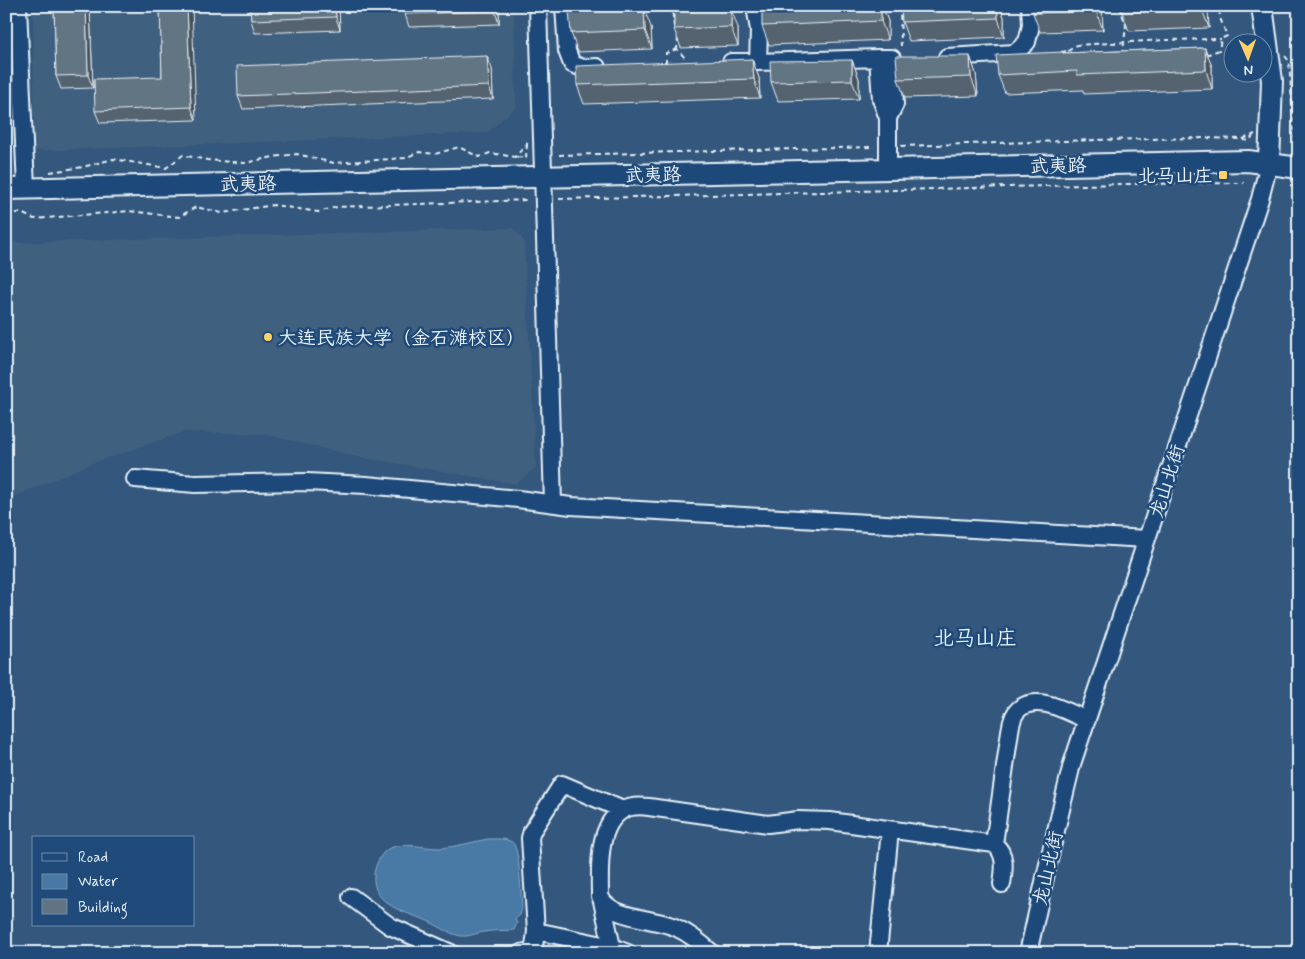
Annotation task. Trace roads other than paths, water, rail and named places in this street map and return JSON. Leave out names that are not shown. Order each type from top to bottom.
[{"type":"main road","name":"龙山北街","points":[[1262,6],[1272,81],[1269,164]]},
{"type":"main road","name":"武夷路","points":[[19,182],[543,177],[1248,161],[1269,164],[1295,176]]},
{"type":"street","points":[[18,6],[19,182]]},
{"type":"street","points":[[538,6],[553,503]]},
{"type":"street","points":[[755,6],[759,30],[758,62]]},
{"type":"street","points":[[935,57],[1015,53],[1027,42],[1031,25],[1030,6]]},
{"type":"street","points":[[565,8],[566,51],[572,64],[583,68],[611,66]]},
{"type":"street","points":[[712,63],[894,58],[895,104],[888,118],[888,169]]},
{"type":"street","name":"龙山北街","points":[[1028,953],[1070,774],[1260,199],[1269,164]]},
{"type":"street","points":[[135,479],[194,484],[307,482],[347,484],[591,507],[1147,539]]},
{"type":"street","points":[[994,844],[1012,720],[1019,709],[1029,705],[1048,704],[1087,720]]},
{"type":"street","points":[[521,953],[530,951],[534,947],[536,931],[530,838],[532,831],[562,784],[623,810]]},
{"type":"street","points":[[612,947],[600,896],[602,844],[612,820],[623,810],[636,806],[768,824],[798,820],[818,820],[994,844],[1000,849],[1003,858],[1002,884]]},
{"type":"street","points":[[878,953],[890,830]]},
{"type":"street","points":[[351,897],[390,926],[452,953]]},
{"type":"street","points":[[602,902],[639,919],[658,921],[677,928],[712,953]]},
{"type":"street","points":[[536,931],[612,947],[628,953]]},
{"type":"water","points":[[488,839],[503,839],[512,842],[517,853],[522,908],[520,915],[515,919],[517,923],[514,930],[488,931],[467,936],[457,935],[393,907],[378,894],[374,874],[381,855],[390,848],[408,845],[439,848]]},
{"type":"place","name":"北马山庄","points":[[1223,175]]},
{"type":"place","name":"大连民族大学（金石滩校区）","points":[[268,337]]},
{"type":"district","name":"北马山庄","points":[[975,638]]}]
